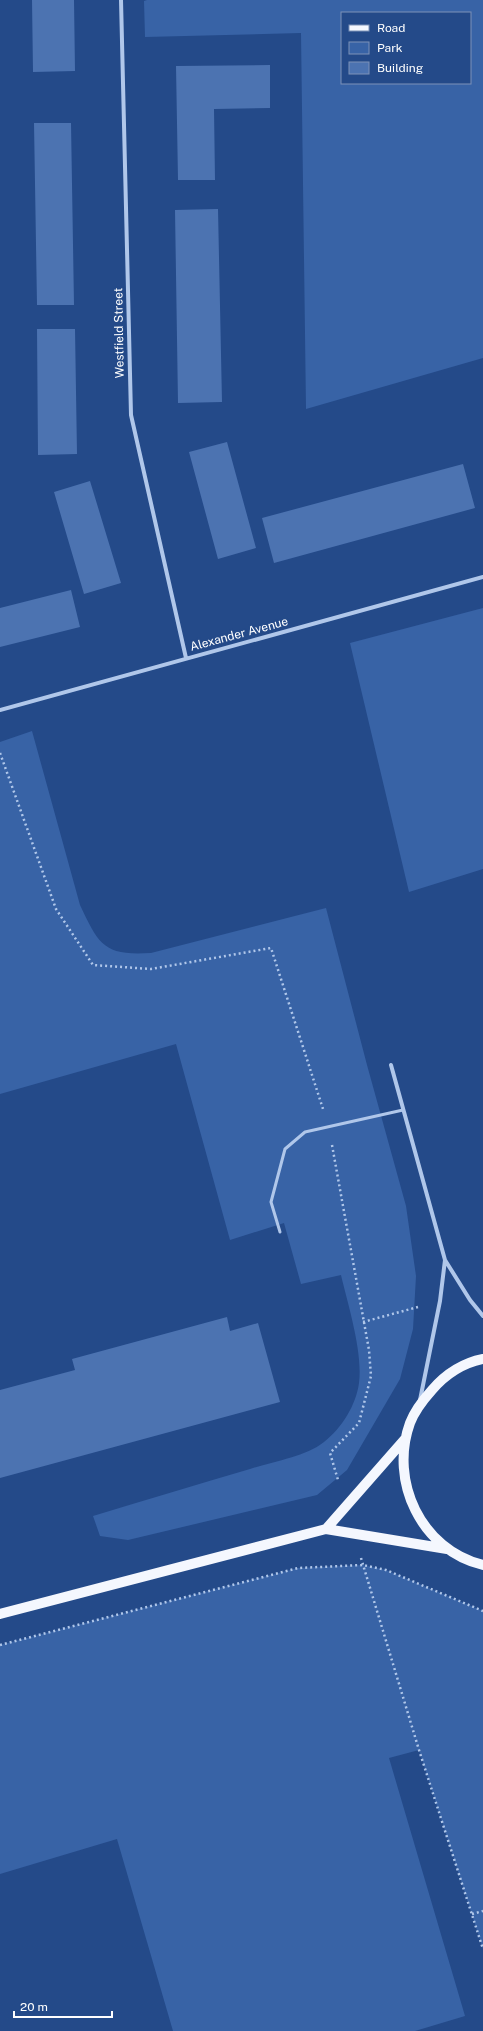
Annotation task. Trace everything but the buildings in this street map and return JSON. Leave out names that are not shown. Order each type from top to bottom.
[{"type":"main road","points":[[483,1359],[472,1361],[442,1378],[419,1405],[410,1422],[405,1439],[403,1470],[410,1500],[425,1527],[447,1549],[472,1562],[483,1565]]},
{"type":"main road","points":[[326,1529],[405,1439]]},
{"type":"main road","points":[[0,1614],[326,1529],[447,1549]]},
{"type":"street","name":"Westfield Street","points":[[121,0],[130,415],[186,658]]},
{"type":"street","name":"Alexander Avenue","points":[[0,710],[483,577]]},
{"type":"street","points":[[392,1065],[445,1260],[470,1300],[483,1316]]},
{"type":"street","points":[[419,1405],[440,1301],[445,1260]]},
{"type":"lane","points":[[280,1232],[271,1202],[285,1149],[305,1132],[403,1110]]},
{"type":"path","points":[[0,753],[56,909],[93,965],[151,969],[271,948],[328,1127],[369,1350],[371,1376],[359,1423],[330,1453],[346,1508]]},
{"type":"path","points":[[356,1534],[363,1565],[419,1750],[483,1949]]},
{"type":"path","points":[[0,1645],[298,1568],[363,1565],[386,1570],[483,1611]]},
{"type":"path","points":[[472,1914],[483,1911]]},
{"type":"green space","points":[[147,0],[483,0],[483,358],[306,409],[301,33],[145,37],[144,1]]},
{"type":"green space","points":[[483,608],[483,869],[409,892],[350,643]]},
{"type":"green space","points":[[32,731],[80,905],[98,939],[113,950],[135,953],[151,953],[326,908],[406,1206],[416,1276],[413,1329],[400,1379],[347,1470],[317,1495],[128,1540],[100,1536],[93,1516],[299,1455],[324,1442],[337,1430],[347,1416],[355,1400],[359,1383],[359,1357],[341,1275],[301,1284],[284,1223],[230,1240],[176,1044],[0,1094],[0,742]]},
{"type":"green space","points":[[363,1565],[386,1570],[483,1611],[483,1949],[419,1750],[389,1758],[465,2016],[415,2031],[173,2031],[117,1839],[0,1874],[0,1645],[298,1568]]}]
